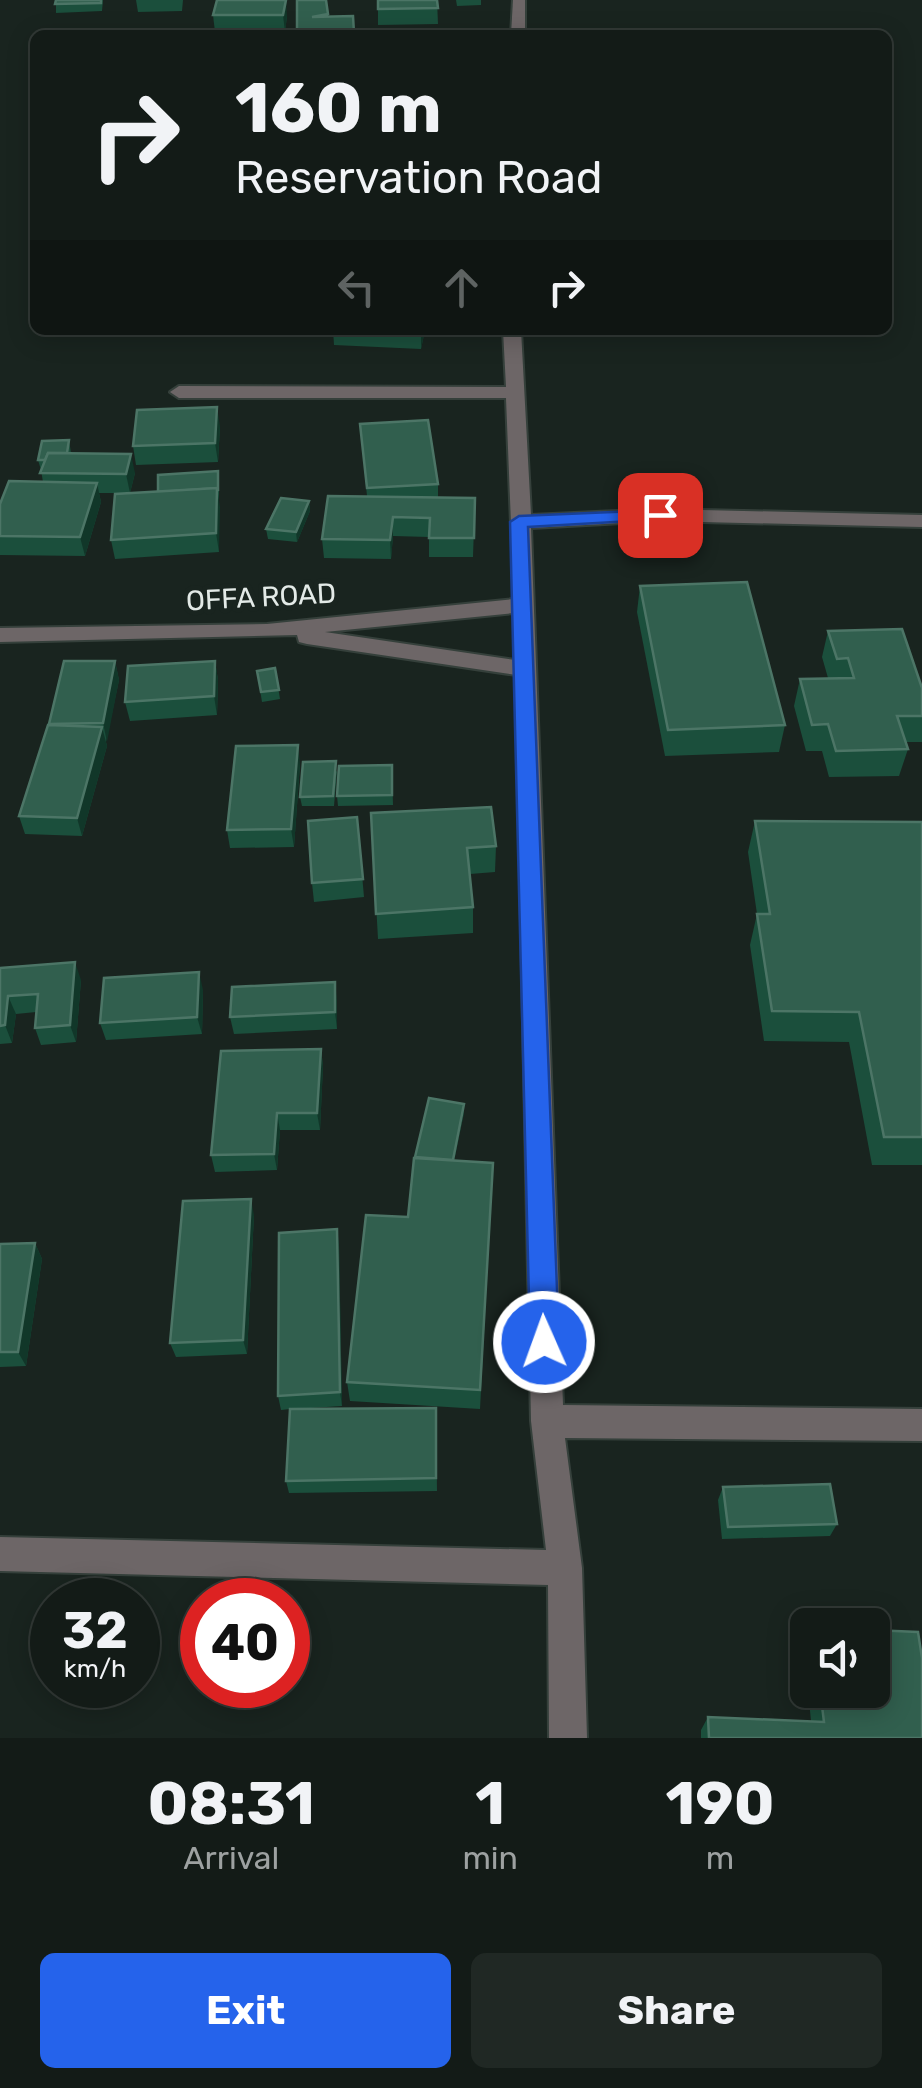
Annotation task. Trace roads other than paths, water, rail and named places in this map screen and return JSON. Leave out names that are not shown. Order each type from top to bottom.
[{"type":"street","points":[[518,30],[519,0]]},
{"type":"street","points":[[512,335],[525,605],[547,1420],[565,1568],[568,1738]]},
{"type":"street","points":[[180,392],[514,394]]},
{"type":"street","points":[[519,522],[660,515],[922,521]]},
{"type":"street","name":"OFFA ROAD","points":[[0,635],[267,631],[525,605]]},
{"type":"street","points":[[267,631],[525,669]]},
{"type":"street","points":[[547,1420],[922,1425]]},
{"type":"street","points":[[0,1554],[565,1568]]}]
